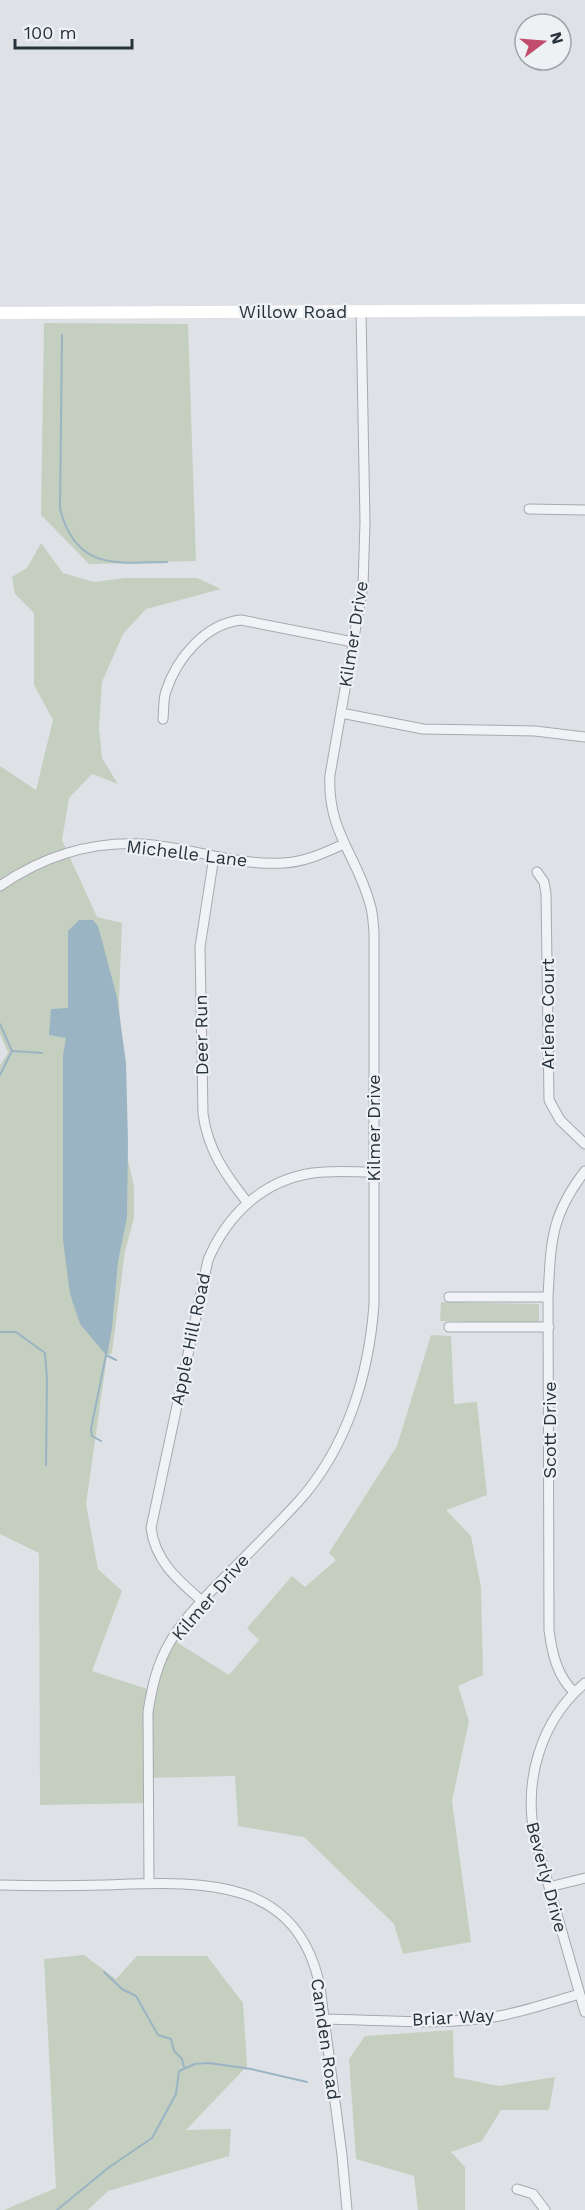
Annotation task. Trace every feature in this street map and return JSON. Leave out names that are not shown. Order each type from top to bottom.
[{"type":"street","name":"Willow Road","points":[[0,313],[585,310]]},
{"type":"street","name":"Kilmer Drive","points":[[149,1884],[148,1712],[152,1689],[168,1644],[202,1600],[300,1500],[326,1464],[346,1427],[365,1374],[372,1324],[373,924],[366,891],[332,813],[330,798],[330,775],[361,601],[365,522],[361,311]]},
{"type":"street","points":[[529,509],[585,510]]},
{"type":"street","points":[[163,719],[165,692],[182,661],[202,637],[229,622],[241,620],[353,642]]},
{"type":"street","points":[[341,713],[423,729],[535,731],[585,737]]},
{"type":"street","name":"Michelle Lane","points":[[0,886],[28,868],[57,856],[109,844],[150,845],[262,863],[285,863],[311,858],[344,844]]},
{"type":"street","name":"Deer Run","points":[[214,856],[200,947],[203,1114],[205,1128],[215,1156],[224,1173],[247,1202]]},
{"type":"street","name":"Arlene Court","points":[[537,872],[544,882],[546,894],[549,1100],[560,1120],[585,1144]]},
{"type":"street","name":"Scott Drive","points":[[574,1692],[557,1668],[549,1630],[548,1297],[551,1245],[555,1226],[565,1201],[585,1170]]},
{"type":"street","name":"Apple Hill Road","points":[[202,1600],[161,1560],[152,1537],[152,1517],[208,1260],[219,1236],[247,1202],[278,1184],[307,1174],[373,1172]]},
{"type":"street","points":[[449,1297],[548,1297]]},
{"type":"street","points":[[450,1327],[549,1326]]},
{"type":"street","name":"Beverly Drive","points":[[585,1683],[564,1704],[549,1728],[536,1761],[531,1783],[530,1817],[585,2012]]},
{"type":"street","points":[[549,1887],[585,1878]]},
{"type":"street","name":"Camden Road","points":[[0,1886],[149,1884],[218,1886],[248,1895],[275,1911],[299,1936],[317,1971],[325,2019],[347,2210]]},
{"type":"street","name":"Briar Way","points":[[325,2019],[476,2018],[534,2008],[579,1994]]},
{"type":"street","points":[[517,2189],[533,2194],[545,2210]]},
{"type":"green space","points":[[44,323],[188,324],[196,561],[89,564],[41,515]]},
{"type":"green space","points":[[41,543],[63,573],[94,582],[125,578],[197,578],[221,589],[146,609],[123,634],[102,682],[99,728],[102,758],[118,784],[92,774],[69,798],[62,840],[97,917],[122,923],[119,998],[124,1143],[134,1186],[134,1218],[125,1251],[112,1353],[107,1356],[86,1504],[98,1569],[122,1591],[92,1671],[150,1690],[170,1638],[229,1675],[259,1640],[247,1628],[292,1576],[305,1587],[336,1560],[329,1553],[397,1446],[431,1335],[451,1336],[454,1404],[477,1402],[487,1495],[446,1510],[471,1536],[481,1587],[483,1675],[458,1686],[469,1721],[452,1801],[471,1942],[403,1954],[394,1924],[304,1837],[238,1826],[235,1776],[148,1778],[148,1803],[40,1805],[39,1553],[0,1534],[0,1065],[8,1053],[0,1034],[0,766],[36,790],[53,720],[34,685],[34,613],[15,594],[12,577],[27,568]]},
{"type":"green space","points":[[441,1302],[539,1304],[539,1323],[440,1321]]},
{"type":"green space","points":[[84,1955],[116,1979],[137,1956],[207,1956],[243,2003],[247,2066],[186,2130],[231,2129],[229,2156],[108,2191],[88,2210],[4,2210],[56,2188],[44,1959]]},
{"type":"green space","points":[[453,2030],[454,2077],[499,2086],[555,2077],[549,2110],[501,2110],[482,2141],[451,2152],[465,2167],[465,2210],[418,2210],[414,2176],[356,2159],[349,2059],[365,2036]]},
{"type":"water","points":[[79,920],[93,920],[98,926],[117,997],[126,1063],[127,1217],[118,1262],[107,1356],[80,1324],[70,1294],[63,1240],[63,1055],[66,1038],[49,1035],[51,1009],[68,1008],[68,931]]},
{"type":"waterway","points":[[62,335],[60,509],[67,529],[76,543],[87,553],[100,559],[131,563],[167,562]]},
{"type":"waterway","points":[[0,1024],[12,1051],[0,1075]]},
{"type":"waterway","points":[[12,1051],[42,1053]]},
{"type":"waterway","points":[[0,1332],[16,1332],[45,1353],[46,1465]]},
{"type":"waterway","points":[[101,1441],[92,1436],[91,1429],[106,1355]]},
{"type":"waterway","points":[[108,1356],[116,1360]]},
{"type":"waterway","points":[[104,1972],[122,1989],[136,1996],[158,2035],[171,2039],[174,2051],[182,2059],[184,2067]]},
{"type":"waterway","points":[[57,2210],[108,2168],[152,2138],[176,2094],[179,2071],[195,2064],[209,2063],[251,2069],[307,2082]]}]
